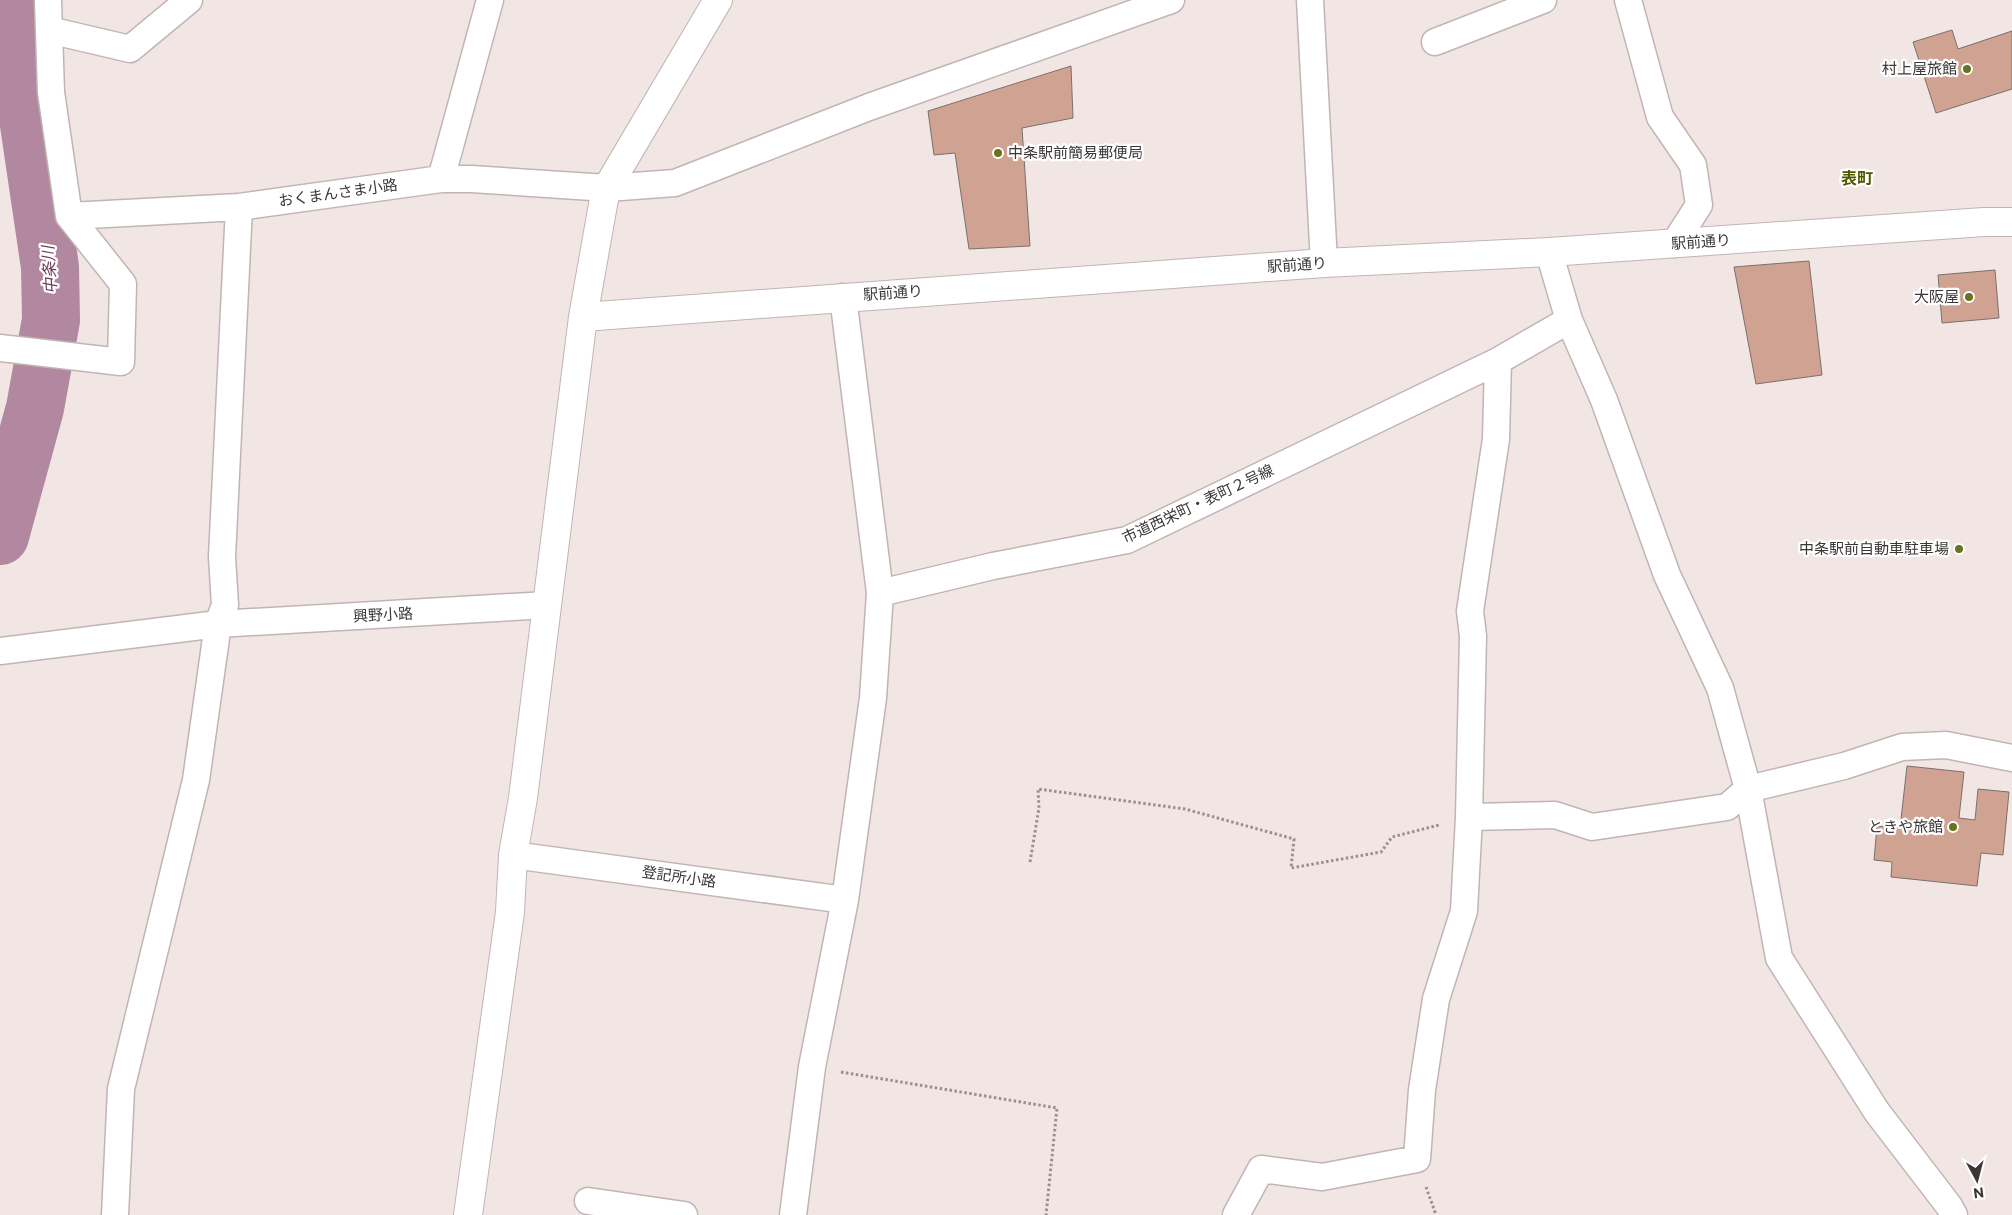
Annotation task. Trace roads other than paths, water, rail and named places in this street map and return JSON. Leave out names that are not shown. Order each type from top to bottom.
[{"type":"street","points":[[0,348],[122,362],[123,284],[69,216],[50,92],[48,0]]},
{"type":"street","points":[[49,30],[130,48],[190,0]]},
{"type":"street","points":[[441,179],[490,0]]},
{"type":"street","points":[[468,1215],[510,912],[513,855],[523,798],[548,605],[582,317],[607,188],[718,0]]},
{"type":"street","name":"おくまんさま小路","points":[[69,216],[239,207],[441,179],[471,179],[607,188],[676,183],[869,107],[1171,0]]},
{"type":"street","points":[[1310,0],[1324,263]]},
{"type":"street","points":[[1435,42],[1543,0]]},
{"type":"street","points":[[1628,0],[1660,117],[1693,165],[1699,205],[1674,244]]},
{"type":"street","points":[[115,1215],[121,1089],[196,780],[218,624],[225,605],[222,557],[239,207]]},
{"type":"street","name":"駅前通り","points":[[582,317],[1324,263],[1549,252],[1984,222],[2012,222]]},
{"type":"street","points":[[1549,252],[1569,320],[1604,400],[1667,575],[1720,688],[1748,789],[1779,958],[1877,1112],[1954,1215]]},
{"type":"street","points":[[793,1215],[812,1067],[844,900],[873,698],[880,593],[843,297]]},
{"type":"street","name":"市道西栄町・表町２号線","points":[[880,593],[993,566],[1126,540],[1498,361],[1569,320]]},
{"type":"street","points":[[1236,1215],[1261,1169],[1322,1177],[1417,1159],[1422,1090],[1436,998],[1464,911],[1473,636],[1470,611],[1496,439],[1498,361]]},
{"type":"street","name":"興野小路","points":[[0,651],[218,624],[548,605]]},
{"type":"street","points":[[1468,817],[1555,816],[1592,827],[1727,807],[1748,789],[1844,766],[1902,747],[1946,745],[2012,758]]},
{"type":"street","name":"登記所小路","points":[[513,855],[844,900]]},
{"type":"street","points":[[588,1201],[684,1215]]},
{"type":"waterway","name":"中条川","points":[[0,536],[35,408],[51,320],[50,267],[18,50],[21,0]]},
{"type":"place","name":"村上屋旅館","points":[[1967,69]]},
{"type":"place","name":"中条駅前簡易郵便局","points":[[998,153]]},
{"type":"place","name":"大阪屋","points":[[1969,297]]},
{"type":"place","name":"中条駅前自動車駐車場","points":[[1959,549]]},
{"type":"place","name":"ときや旅館","points":[[1953,827]]},
{"type":"district","name":"表町","points":[[1857,178]]}]
